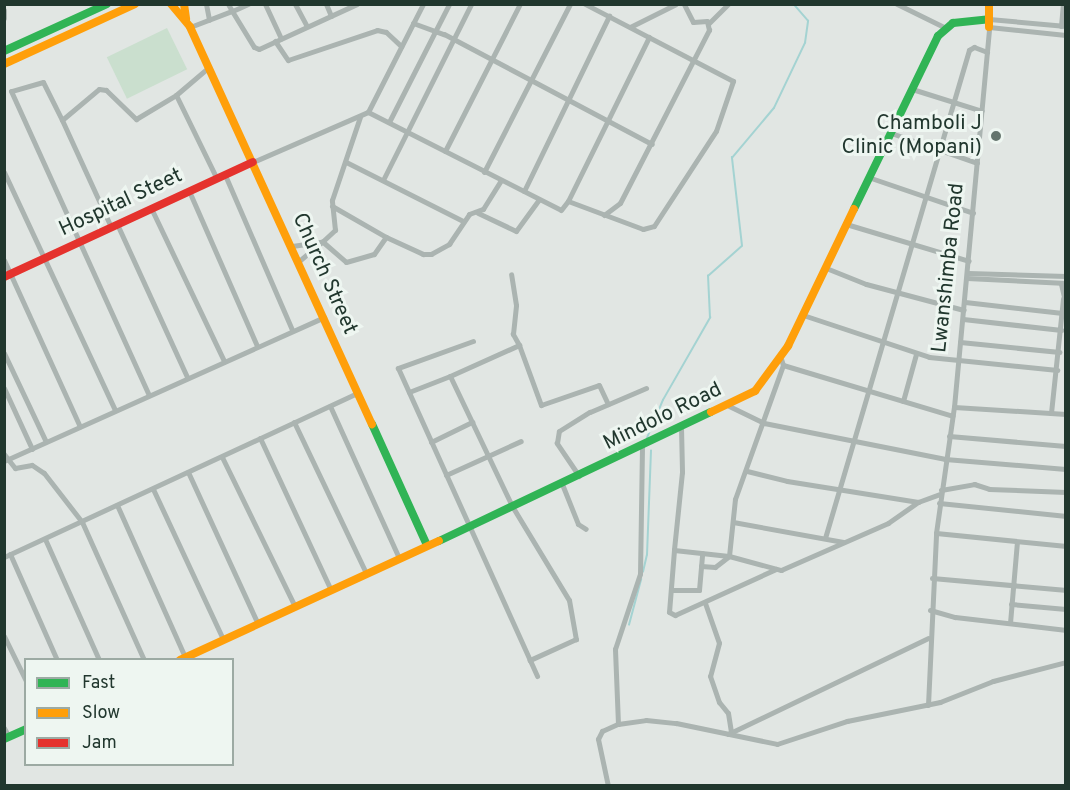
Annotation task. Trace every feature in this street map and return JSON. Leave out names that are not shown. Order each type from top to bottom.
[{"type":"main road","points":[[4,51],[107,4]]},
{"type":"main road","points":[[4,64],[135,4]]},
{"type":"main road","points":[[171,4],[188,23]]},
{"type":"main road","points":[[184,4],[188,23]]},
{"type":"main road","name":"Lwanshimba Road","points":[[989,4],[989,23]]},
{"type":"main road","points":[[946,28],[961,21],[989,23]]},
{"type":"main road","name":"Church Street","points":[[188,23],[254,162],[428,545]]},
{"type":"main road","name":"Mindolo Road","points":[[182,658],[562,484],[755,392],[782,362],[868,177],[912,89],[946,28]]},
{"type":"main road","name":"Hospital Steet","points":[[8,275],[254,162]]},
{"type":"main road","points":[[7,738],[24,730]]},
{"type":"street","points":[[206,4],[209,20]]},
{"type":"street","points":[[228,4],[256,49],[357,4]]},
{"type":"street","points":[[188,23],[209,20],[248,4]]},
{"type":"street","points":[[265,4],[288,60],[376,30],[386,32],[401,46]]},
{"type":"street","points":[[295,4],[306,25]]},
{"type":"street","points":[[326,4],[331,16]]},
{"type":"street","points":[[389,122],[449,4]]},
{"type":"street","points":[[383,180],[471,4]]},
{"type":"street","points":[[445,151],[520,4]]},
{"type":"street","points":[[484,172],[570,4]]},
{"type":"street","points":[[568,201],[602,216],[643,229],[654,226],[701,157],[718,127],[733,82],[585,4]]},
{"type":"street","points":[[630,27],[676,4]]},
{"type":"street","points":[[684,4],[693,22],[704,20],[709,24]]},
{"type":"street","points":[[602,216],[620,203],[695,61],[709,24],[728,4]]},
{"type":"street","points":[[897,4],[946,28]]},
{"type":"street","points":[[989,23],[1063,26],[1063,4]]},
{"type":"street","points":[[254,162],[368,112],[421,5]]},
{"type":"street","points":[[4,10],[4,18]]},
{"type":"street","points":[[524,191],[609,16]]},
{"type":"street","points":[[413,22],[436,31],[652,144]]},
{"type":"street","points":[[989,23],[1065,35]]},
{"type":"street","name":"Lwanshimba Road","points":[[928,705],[928,638],[936,533],[940,492],[953,416],[968,275],[989,23]]},
{"type":"street","points":[[368,112],[562,211],[649,37]]},
{"type":"street","points":[[825,538],[851,440],[898,293],[909,244],[969,50],[974,47],[987,52]]},
{"type":"street","points":[[62,120],[102,88],[136,119],[176,95],[208,67]]},
{"type":"street","points":[[4,94],[42,82],[187,377]]},
{"type":"street","points":[[912,89],[982,111]]},
{"type":"street","points":[[11,91],[149,395]]},
{"type":"street","points":[[176,95],[221,177],[292,330]]},
{"type":"street","points":[[299,261],[322,242],[336,226],[332,206],[360,117]]},
{"type":"street","points":[[891,133],[977,163]]},
{"type":"street","points":[[346,162],[463,221]]},
{"type":"street","points":[[4,172],[115,410]]},
{"type":"street","points":[[868,177],[973,213]]},
{"type":"street","points":[[478,213],[501,180]]},
{"type":"street","points":[[189,191],[257,346]]},
{"type":"street","points":[[332,206],[386,237],[423,254],[431,254],[449,244],[469,214],[478,213],[516,231],[539,199]]},
{"type":"street","points":[[151,208],[224,361]]},
{"type":"street","points":[[846,224],[969,261]]},
{"type":"street","points":[[292,246],[322,242],[346,262],[374,254],[386,237]]},
{"type":"street","points":[[4,260],[8,275],[80,427]]},
{"type":"street","points":[[826,268],[898,293],[964,310]]},
{"type":"street","points":[[511,274],[516,305],[513,334],[542,405],[599,385],[608,404]]},
{"type":"street","points":[[968,275],[1065,276]]},
{"type":"street","points":[[968,275],[1063,284],[1064,301],[1051,413]]},
{"type":"street","points":[[965,302],[1062,313]]},
{"type":"street","points":[[803,315],[916,354],[958,362],[1057,370]]},
{"type":"street","points":[[6,461],[324,316]]},
{"type":"street","points":[[963,319],[1060,330]]},
{"type":"street","points":[[473,341],[398,366],[537,676]]},
{"type":"street","points":[[960,342],[1059,352]]},
{"type":"street","points":[[409,392],[519,345]]},
{"type":"street","points":[[4,353],[46,442]]},
{"type":"street","points":[[903,401],[916,354]]},
{"type":"street","points":[[701,566],[715,567],[729,556],[735,499],[764,423],[782,362],[953,416]]},
{"type":"street","points":[[450,376],[512,506],[569,600],[577,636],[530,660]]},
{"type":"street","points":[[4,388],[32,449]]},
{"type":"street","points":[[579,476],[557,442],[559,431],[608,404],[646,388]]},
{"type":"street","points":[[56,658],[7,555],[358,393]]},
{"type":"street","points":[[330,406],[399,558]]},
{"type":"street","points":[[729,406],[764,423],[945,459],[1065,470]]},
{"type":"street","points":[[954,407],[1065,414]]},
{"type":"street","points":[[294,422],[366,573]]},
{"type":"street","points":[[431,442],[472,422]]},
{"type":"street","points":[[681,427],[682,472],[671,590],[672,615],[705,603],[776,569],[888,523],[918,502],[940,492],[974,484],[989,489],[1065,492]]},
{"type":"street","points":[[949,436],[1065,446]]},
{"type":"street","points":[[260,438],[331,590]]},
{"type":"street","points":[[446,475],[521,441]]},
{"type":"street","points":[[618,724],[615,649],[640,574],[642,446]]},
{"type":"street","points":[[4,454],[6,461],[15,468],[33,465],[44,472],[82,522],[143,658]]},
{"type":"street","points":[[222,457],[295,607]]},
{"type":"street","points":[[747,471],[918,502]]},
{"type":"street","points":[[188,472],[257,622]]},
{"type":"street","points":[[562,484],[578,525],[586,529]]},
{"type":"street","points":[[153,489],[222,639]]},
{"type":"street","points":[[939,503],[1065,516]]},
{"type":"street","points":[[117,505],[182,658]]},
{"type":"street","points":[[733,522],[845,542]]},
{"type":"street","points":[[936,533],[1065,546]]},
{"type":"street","points":[[45,539],[98,658]]},
{"type":"street","points":[[1010,623],[1017,542]]},
{"type":"street","points":[[674,550],[729,556],[776,569]]},
{"type":"street","points":[[671,590],[699,590],[702,553]]},
{"type":"street","points":[[932,578],[1065,590]]},
{"type":"street","points":[[705,603],[719,643],[710,676],[719,702],[728,713],[729,734]]},
{"type":"street","points":[[1011,604],[1065,609]]},
{"type":"street","points":[[930,610],[955,617],[1065,630]]},
{"type":"street","points":[[4,636],[24,677]]},
{"type":"street","points":[[729,734],[928,638]]},
{"type":"street","points":[[608,786],[598,739],[602,730],[618,724],[646,720],[777,744],[847,721],[928,705],[993,681],[1065,662]]},
{"type":"street","points":[[4,728],[7,738]]},
{"type":"green space","points":[[167,28],[187,69],[127,99],[107,57]]},
{"type":"waterway","points":[[647,438],[663,400],[710,318],[708,276],[742,246],[732,158],[774,108],[805,43],[808,21],[793,4]]},
{"type":"waterway","points":[[643,572],[647,555],[651,451]]},
{"type":"waterway","points":[[629,625],[641,580]]},
{"type":"traffic: fast","points":[[4,51],[107,4]]},
{"type":"traffic: fast","points":[[854,209],[938,36],[953,23],[989,19]]},
{"type":"traffic: fast","points":[[439,541],[711,412]]},
{"type":"traffic: fast","points":[[372,424],[427,545]]},
{"type":"traffic: fast","points":[[4,739],[24,730]]},
{"type":"traffic: slow","points":[[4,64],[135,4]]},
{"type":"traffic: slow","points":[[171,4],[190,27],[372,424]]},
{"type":"traffic: slow","points":[[184,4],[186,19]]},
{"type":"traffic: slow","points":[[989,4],[989,27]]},
{"type":"traffic: slow","points":[[711,412],[755,391],[788,346],[854,209]]},
{"type":"traffic: slow","points":[[184,658],[439,541]]},
{"type":"traffic: jam","points":[[4,277],[253,162]]},
{"type":"place","name":"Chamboli J Clinic (Mopani)","points":[[996,136]]}]
